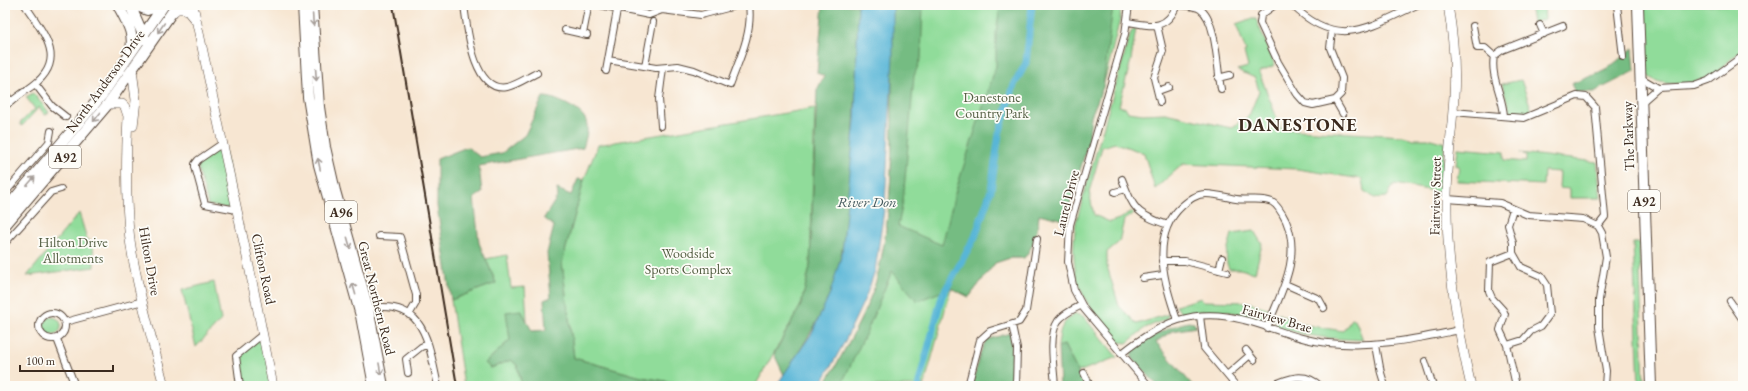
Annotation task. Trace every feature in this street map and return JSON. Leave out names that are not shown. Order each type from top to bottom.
[{"type":"main road","points":[[118,5],[133,37],[129,59]]},
{"type":"main road","points":[[130,5],[144,35],[146,51]]},
{"type":"main road","points":[[135,5],[147,10],[163,5]]},
{"type":"main road","name":"North Anderson Drive","points":[[5,210],[79,125],[129,59],[163,5]]},
{"type":"main road","name":"North Anderson Drive","points":[[5,226],[72,149],[108,104],[177,5]]},
{"type":"main road","name":"A96","points":[[303,5],[308,97],[319,164],[328,202],[364,309]]},
{"type":"main road","name":"Great Northern Road","points":[[312,5],[319,112],[325,148],[383,386]]},
{"type":"main road","name":"The Parkway","points":[[1638,5],[1651,386]]},
{"type":"main road","name":"Great Northern Road","points":[[364,309],[374,386]]},
{"type":"street","points":[[5,106],[45,76],[51,61],[50,47],[47,38],[25,5]]},
{"type":"street","name":"Clifton Road","points":[[193,5],[273,386]]},
{"type":"street","points":[[464,5],[470,49],[486,79],[495,86],[507,87],[537,73]]},
{"type":"street","points":[[565,30],[585,35],[588,8],[590,5]]},
{"type":"street","points":[[603,5],[618,10],[650,15],[661,8],[696,15],[739,5]]},
{"type":"street","points":[[608,60],[663,68],[678,66],[694,70],[730,85],[743,49],[749,25],[749,5]]},
{"type":"street","name":"Laurel Drive","points":[[1129,5],[1128,22],[1070,225],[1068,262],[1074,290],[1092,321],[1149,386]]},
{"type":"street","points":[[1128,22],[1157,25],[1169,19],[1178,5],[1201,10],[1208,18],[1214,38],[1218,78],[1221,89]]},
{"type":"street","points":[[1275,5],[1261,15],[1260,23],[1278,62],[1297,94],[1305,102],[1313,105],[1335,100],[1341,94],[1343,84],[1342,78],[1330,48],[1332,31]]},
{"type":"street","points":[[1292,5],[1302,15],[1317,25],[1332,31],[1357,30],[1371,27],[1418,5]]},
{"type":"street","points":[[1400,5],[1403,12]]},
{"type":"street","name":"Fairview Street","points":[[1448,5],[1452,33],[1454,67],[1453,112],[1447,199],[1449,252],[1460,330],[1472,386]]},
{"type":"street","points":[[1617,5],[1623,57]]},
{"type":"street","points":[[171,14],[177,10],[186,9],[196,23]]},
{"type":"street","points":[[606,71],[618,10]]},
{"type":"street","points":[[645,66],[653,22]]},
{"type":"street","points":[[1157,25],[1162,42],[1162,51],[1154,78],[1160,102]]},
{"type":"street","points":[[1540,25],[1544,34]]},
{"type":"street","points":[[1472,26],[1477,48],[1485,48],[1494,56]]},
{"type":"street","points":[[1504,116],[1504,107],[1493,68],[1494,56],[1497,52],[1563,26]]},
{"type":"street","points":[[1641,78],[1658,88],[1694,86],[1704,83],[1743,56]]},
{"type":"street","points":[[661,126],[659,99],[663,68]]},
{"type":"street","name":"Hilton Drive","points":[[128,139],[132,131],[135,105],[132,70]]},
{"type":"street","points":[[1218,78],[1230,74]]},
{"type":"street","points":[[36,84],[49,102],[66,117]]},
{"type":"street","points":[[1158,91],[1169,87]]},
{"type":"street","points":[[1642,102],[1658,88]]},
{"type":"street","points":[[5,93],[11,102]]},
{"type":"street","points":[[1453,112],[1524,118],[1577,96],[1586,97],[1595,107],[1602,173],[1605,217],[1598,226]]},
{"type":"street","points":[[1335,100],[1343,114]]},
{"type":"street","name":"Hilton Drive","points":[[108,104],[120,103],[125,107],[128,116],[126,177],[130,240],[164,386]]},
{"type":"street","name":"North Anderson Drive","points":[[5,193],[49,142],[51,131]]},
{"type":"street","points":[[222,143],[198,160],[195,167],[205,204],[237,210]]},
{"type":"street","points":[[1122,179],[1131,204],[1149,219],[1168,225]]},
{"type":"street","points":[[5,243],[51,192],[61,189]]},
{"type":"street","points":[[1115,192],[1126,189]]},
{"type":"street","points":[[1177,320],[1163,275],[1163,245],[1168,225],[1174,214],[1189,200],[1205,194],[1246,200],[1266,200],[1273,202],[1283,215],[1291,236],[1292,259],[1285,284],[1267,328]]},
{"type":"street","points":[[1447,199],[1500,203],[1528,215],[1583,219],[1598,226],[1602,233],[1606,256],[1599,300],[1599,327],[1606,371],[1605,386]]},
{"type":"street","points":[[1508,345],[1523,340],[1531,330],[1541,326],[1550,314],[1547,285],[1541,276],[1521,267],[1513,253],[1513,243],[1508,225],[1513,209]]},
{"type":"street","points":[[379,236],[400,237],[416,295],[416,303],[409,315]]},
{"type":"street","points":[[968,386],[980,340],[990,331],[1019,322],[1026,312],[1037,239]]},
{"type":"street","points":[[1513,253],[1490,262],[1489,291],[1492,298],[1505,314],[1500,330],[1508,345],[1516,386]]},
{"type":"street","points":[[1026,257],[1034,258]]},
{"type":"street","points":[[1219,270],[1222,258]]},
{"type":"street","points":[[1162,261],[1185,261],[1227,272]]},
{"type":"street","points":[[1143,278],[1163,275]]},
{"type":"street","points":[[1285,284],[1319,299],[1324,308]]},
{"type":"street","points":[[65,322],[143,301]]},
{"type":"street","points":[[1730,301],[1743,320]]},
{"type":"street","points":[[1055,386],[1053,337],[1055,327],[1062,316],[1082,305]]},
{"type":"street","points":[[364,309],[387,306],[409,315],[419,322],[428,344],[438,386]]},
{"type":"street","points":[[51,313],[60,315],[65,322],[65,330],[57,339],[48,339],[44,337],[39,329],[40,320],[46,314],[51,313]]},
{"type":"street","points":[[1200,316],[1204,348],[1236,386]]},
{"type":"street","name":"Fairview Brae","points":[[1121,354],[1144,335],[1177,320],[1200,316],[1223,316],[1244,320],[1300,339],[1376,345],[1460,330]]},
{"type":"street","points":[[1012,325],[1017,349],[1016,386]]},
{"type":"street","points":[[240,386],[236,356],[263,334]]},
{"type":"street","points":[[57,339],[75,386]]},
{"type":"street","points":[[408,373],[406,359],[421,347],[428,344]]},
{"type":"street","points":[[1376,345],[1385,386]]},
{"type":"street","points":[[1227,375],[1250,355]]},
{"type":"street","points":[[1425,361],[1433,386]]},
{"type":"street","points":[[1084,374],[1090,386]]},
{"type":"street","points":[[1271,386],[1291,377],[1298,377],[1315,381],[1320,386]]},
{"type":"green space","points":[[823,5],[858,5],[854,121],[847,216],[841,255],[830,293],[815,325],[784,375],[774,354],[801,305],[810,267],[817,90],[824,76],[817,73]]},
{"type":"green space","name":"Danestone Country Park","points":[[893,5],[1121,5],[1120,19],[1103,87],[1091,116],[1088,143],[1065,220],[1039,214],[1035,238],[1024,258],[1010,258],[995,263],[969,297],[951,288],[924,386],[824,386],[855,331],[869,301],[878,274],[885,241],[891,174]]},
{"type":"green space","name":"Danestone Country Park","points":[[893,5],[923,5],[921,58],[914,76],[903,202],[898,226],[942,245],[956,190],[996,66],[996,33],[1000,6],[996,5],[1113,5],[1103,87],[1091,116],[1088,143],[1065,220],[1039,214],[1035,238],[1024,258],[1010,258],[995,263],[969,297],[951,288],[917,301],[892,271],[867,331],[843,381],[840,386],[824,386],[855,331],[869,301],[878,274],[885,241],[891,174]]},
{"type":"green space","points":[[1530,5],[1544,5],[1545,19],[1533,23]]},
{"type":"green space","points":[[1644,5],[1743,5],[1743,51],[1732,58],[1717,72],[1691,83],[1670,84],[1651,78],[1645,73]]},
{"type":"green space","points":[[1250,19],[1256,19],[1275,65],[1259,72],[1281,129],[1403,136],[1414,139],[1431,139],[1445,143],[1440,192],[1394,184],[1387,197],[1375,198],[1364,191],[1362,179],[1297,169],[1183,164],[1155,189],[1144,153],[1115,143],[1102,147],[1089,192],[1094,215],[1110,222],[1122,218],[1131,211],[1134,214],[1124,220],[1119,242],[1107,252],[1107,266],[1119,306],[1137,324],[1169,314],[1166,319],[1145,328],[1127,343],[1118,342],[1095,314],[1086,301],[1080,288],[1074,259],[1074,242],[1076,222],[1131,32],[1136,28],[1131,60],[1119,106],[1126,108],[1128,112],[1143,114],[1165,113],[1231,128],[1249,116],[1259,91],[1255,78],[1237,70],[1248,67],[1244,52],[1246,51],[1236,24]]},
{"type":"green space","points":[[1633,48],[1635,71],[1594,92],[1575,92],[1571,84],[1606,70]]},
{"type":"green space","points":[[1521,80],[1532,111],[1519,114],[1510,111],[1502,84]]},
{"type":"green space","points":[[33,93],[49,112],[45,115],[39,107],[22,126],[20,123],[35,109],[26,97]]},
{"type":"green space","points":[[543,97],[551,98],[564,103],[572,107],[583,116],[586,121],[587,132],[583,148],[479,166],[482,193],[474,198],[479,243],[496,283],[451,300],[437,206],[437,159],[467,147],[480,157],[502,153],[525,135]]},
{"type":"green space","name":"Woodside Sports Complex","points":[[815,108],[810,267],[801,305],[755,386],[697,386],[641,377],[574,358],[562,263],[584,180],[598,145]]},
{"type":"green space","points":[[223,143],[237,210],[208,205],[196,162]]},
{"type":"green space","points":[[1458,148],[1504,152],[1504,160],[1526,162],[1526,155],[1520,153],[1597,162],[1601,198],[1570,198],[1570,189],[1559,188],[1560,172],[1544,171],[1543,185],[1457,181],[1459,166],[1456,165]]},
{"type":"green space","points":[[578,179],[584,180],[562,263],[574,358],[641,377],[697,386],[522,386],[517,365],[511,360],[491,368],[485,363],[510,340],[506,312],[521,310],[532,331],[546,330],[544,300],[551,297],[547,253],[554,226],[544,218],[558,196],[557,189],[571,195]]},
{"type":"green space","name":"Hilton Drive Allotments","points":[[79,213],[87,239],[93,243],[94,267],[27,276]]},
{"type":"green space","points":[[1254,231],[1262,244],[1255,273],[1240,269],[1229,269],[1227,265],[1227,256],[1232,234]]},
{"type":"green space","points":[[1633,243],[1639,243],[1644,386],[1639,386]]},
{"type":"green space","points":[[507,255],[511,288],[525,287],[527,321],[521,310],[510,340],[485,363],[491,368],[511,360],[517,365],[522,386],[464,386],[451,300],[496,283],[486,259]]},
{"type":"green space","points":[[214,282],[221,320],[196,347],[182,290]]},
{"type":"green space","points":[[1201,298],[1202,301],[1247,302],[1270,309],[1267,316],[1258,320],[1236,313],[1214,310],[1181,313],[1176,306]]},
{"type":"green space","points":[[1277,313],[1300,324],[1343,331],[1352,319],[1355,319],[1363,340],[1320,337],[1278,327],[1275,322]]},
{"type":"green space","points":[[1075,314],[1083,316],[1117,357],[1078,372],[1064,345],[1058,347],[1059,336],[1064,324]]},
{"type":"green space","points":[[52,317],[58,320],[61,326],[58,332],[52,335],[46,332],[43,326],[46,320]]},
{"type":"green space","points":[[1188,322],[1194,323],[1196,327],[1172,331],[1156,342],[1193,386],[1158,386],[1132,358],[1132,350],[1159,333]]},
{"type":"green space","points":[[1010,333],[1012,354],[1011,386],[972,386],[980,354],[986,340]]},
{"type":"green space","points":[[263,334],[273,386],[240,386],[238,354]]},
{"type":"green space","points":[[1064,345],[1085,386],[1060,386],[1058,347]]},
{"type":"water","name":"River Don","points":[[858,5],[893,5],[893,57],[885,203],[875,271],[866,296],[844,343],[820,386],[776,386],[812,333],[830,293],[842,253],[855,120]]},
{"type":"waterway","points":[[918,386],[942,296],[975,237],[991,190],[999,134],[1014,85],[1026,63],[1032,5]]},
{"type":"railway","points":[[393,5],[457,386]]},
{"type":"district","name":"DANESTONE","points":[[1298,124]]}]
